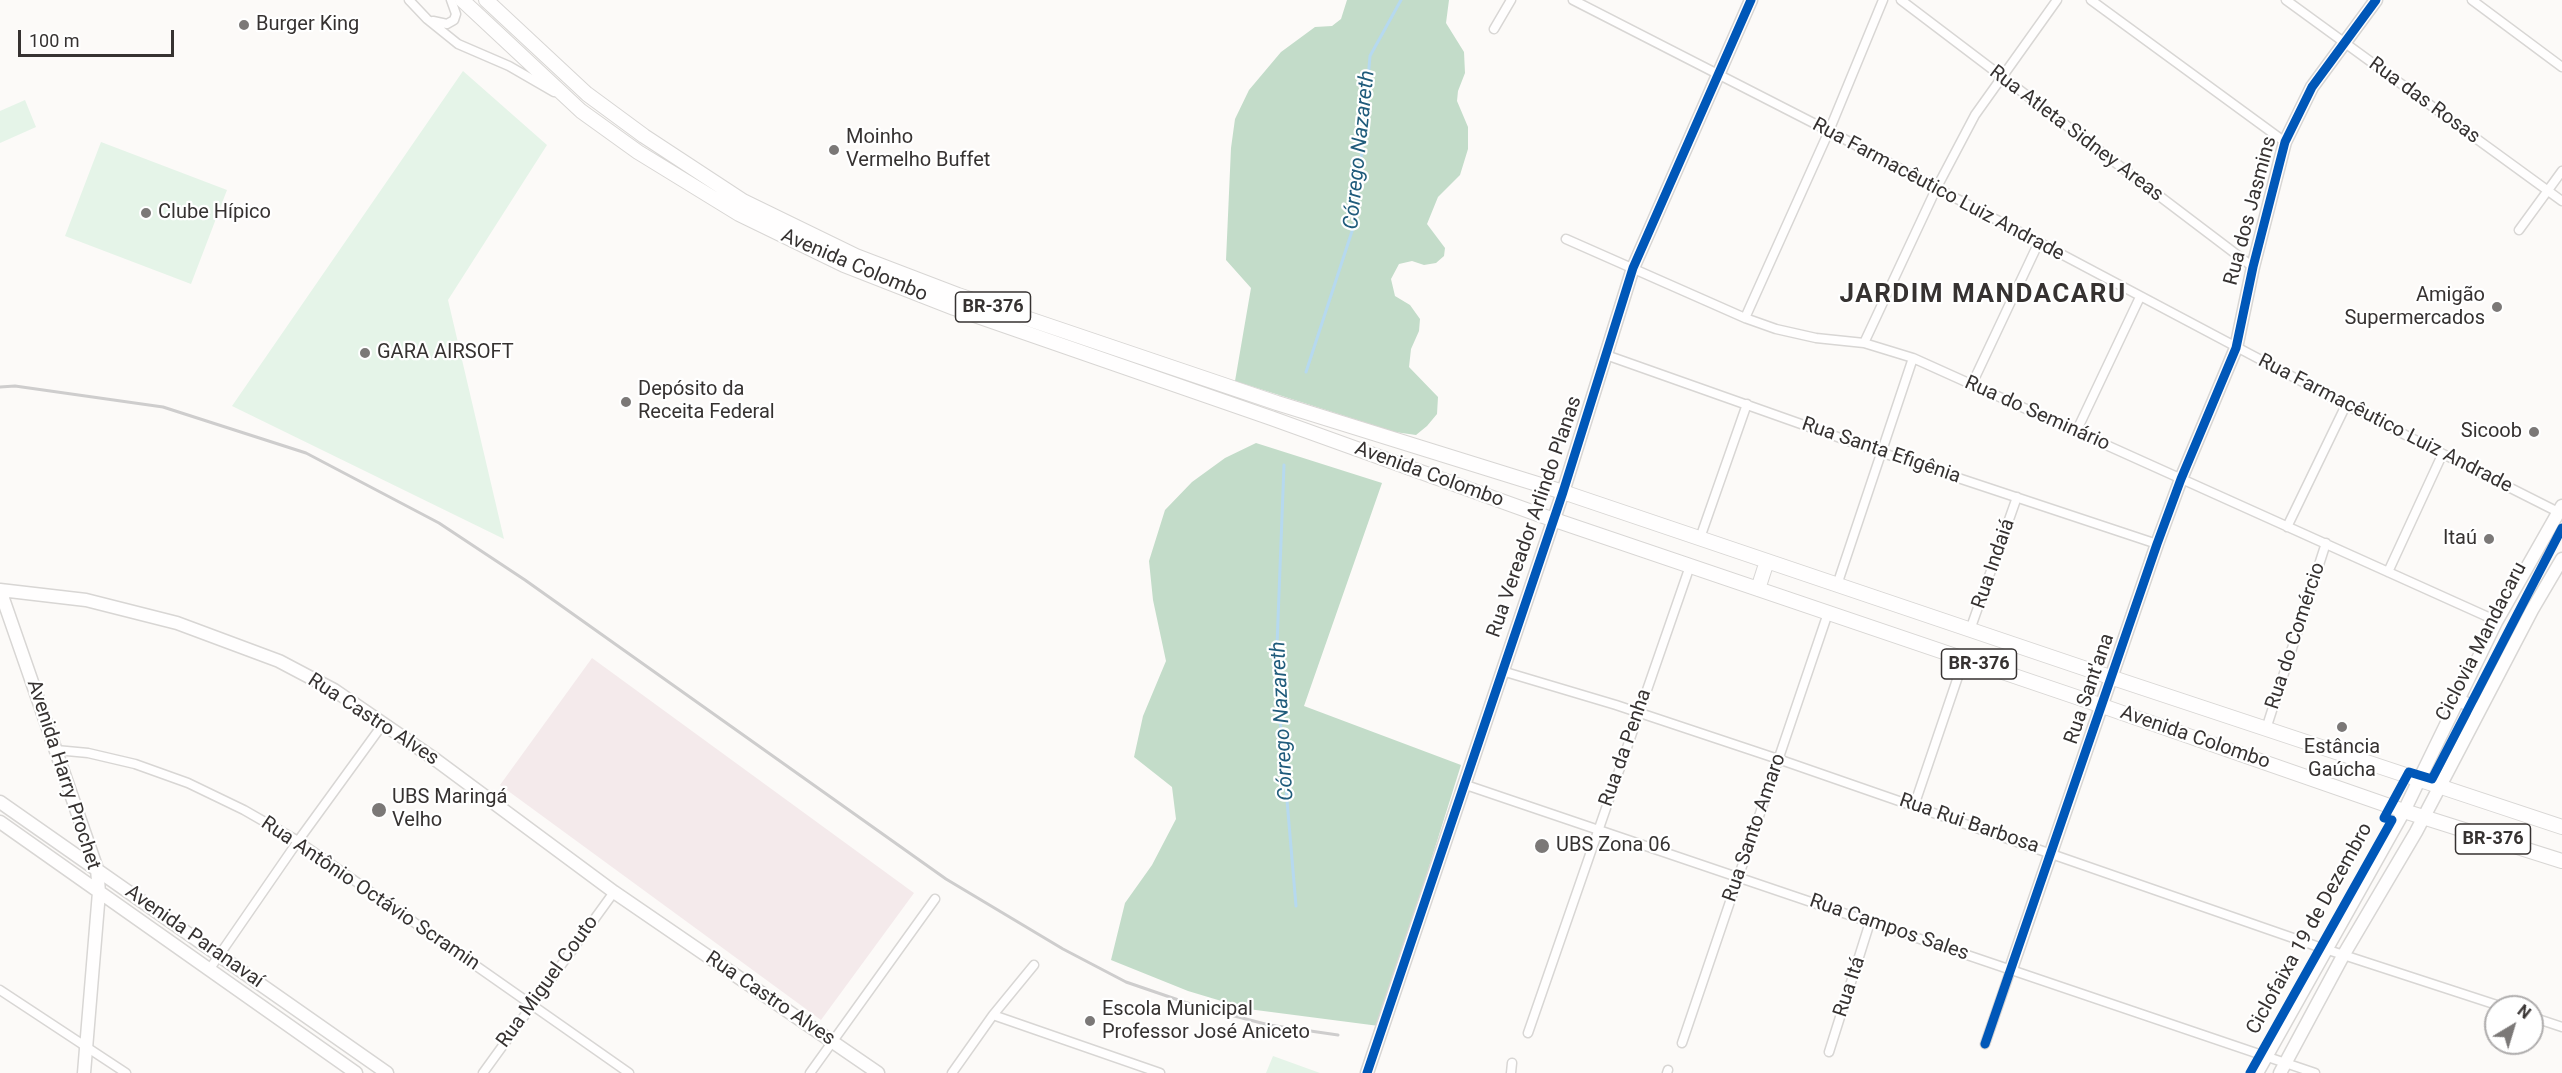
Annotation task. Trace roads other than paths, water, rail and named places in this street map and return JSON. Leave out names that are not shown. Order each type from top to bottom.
[{"type":"main road","name":"Avenida Colombo","points":[[462,0],[581,111],[638,152],[715,200],[844,265],[954,308],[1554,519],[2404,811],[2562,861]]},
{"type":"main road","name":"Avenida Colombo","points":[[486,0],[587,94],[644,136],[743,201],[856,256],[958,295],[1277,403],[1563,492],[2562,827]]},
{"type":"main road","points":[[1758,589],[1767,561]]},
{"type":"street","points":[[409,0],[427,19],[458,44],[517,70],[581,111]]},
{"type":"street","points":[[427,19],[439,24],[447,24],[454,20],[456,15],[451,0]]},
{"type":"street","points":[[1494,29],[1511,0]]},
{"type":"street","name":"Rua Farmacêutico Luiz Andrade","points":[[1573,0],[1829,131],[2038,244],[2442,455],[2561,511]]},
{"type":"street","name":"Rua Vereador Arlindo Planas","points":[[1367,1073],[1563,492],[1633,268],[1751,0]]},
{"type":"street","points":[[1745,318],[1829,131],[1883,0]]},
{"type":"street","name":"Rua Atleta Sidney Areas","points":[[1901,0],[2253,267]]},
{"type":"street","points":[[1864,343],[1936,189],[1975,115],[2057,0]]},
{"type":"street","points":[[2091,0],[2285,142]]},
{"type":"street","name":"Rua das Rosas","points":[[2286,0],[2562,201]]},
{"type":"street","name":"Rua dos Jasmins","points":[[2236,348],[2253,267],[2285,142],[2312,87],[2376,0]]},
{"type":"street","points":[[2472,0],[2562,67]]},
{"type":"street","points":[[2519,230],[2562,171]]},
{"type":"street","name":"Rua do Seminário","points":[[1566,239],[1745,318],[1797,334],[1864,343],[1913,358],[2497,621]]},
{"type":"street","points":[[1972,384],[2038,244]]},
{"type":"street","points":[[2076,432],[2140,297]]},
{"type":"street","name":"Rua Sant'ana","points":[[1985,1044],[2113,678],[2157,544],[2181,479],[2236,348]]},
{"type":"street","name":"Rua Santa Efigênia","points":[[1606,355],[1880,452],[2157,544]]},
{"type":"street","points":[[1837,585],[1913,358]]},
{"type":"street","points":[[1700,538],[1747,404]]},
{"type":"street","points":[[2287,526],[2346,405]]},
{"type":"street","points":[[2388,572],[2442,455]]},
{"type":"street","name":"Rua Indaiá","points":[[1970,630],[2017,497]]},
{"type":"street","points":[[2257,1073],[2404,811],[2497,621],[2561,511]]},
{"type":"street","name":"Rua do Comércio","points":[[2266,729],[2326,543]]},
{"type":"street","points":[[2283,1068],[2344,954],[2424,817],[2562,559]]},
{"type":"street","name":"Rua da Penha","points":[[1528,1033],[1690,566]]},
{"type":"street","name":"Rua Castro Alves","points":[[0,590],[45,594],[128,609],[230,641],[279,661],[334,690],[614,892],[878,1073]]},
{"type":"street","name":"Avenida Harry Prochet","points":[[0,590],[97,869],[99,892],[84,1073]]},
{"type":"street","name":"Rua Santo Amaro","points":[[1682,1043],[1828,613]]},
{"type":"street","points":[[1914,806],[1964,659]]},
{"type":"street","name":"Rua Rui Barbosa","points":[[1502,671],[1638,712],[2326,949],[2484,1001]]},
{"type":"street","points":[[2458,699],[2479,711]]},
{"type":"street","points":[[209,970],[298,841],[383,724]]},
{"type":"street","name":"Rua Antônio Octávio Scramin","points":[[56,750],[88,753],[135,764],[188,783],[243,810],[298,841],[630,1073]]},
{"type":"street","name":"Rua Campos Sales","points":[[1463,784],[2265,1056],[2283,1068],[2315,1073]]},
{"type":"street","name":"Avenida Paranavaí","points":[[0,802],[387,1073]]},
{"type":"street","name":"Avenida Paranavaí","points":[[0,822],[356,1073]]},
{"type":"street","name":"Rua Miguel Couto","points":[[483,1073],[614,892]]},
{"type":"street","points":[[810,1073],[935,899]]},
{"type":"street","name":"Rua Itá","points":[[1829,1052],[1870,922]]},
{"type":"street","points":[[952,1073],[993,1015],[1034,965]]},
{"type":"street","points":[[0,990],[87,1045],[126,1073]]},
{"type":"street","points":[[993,1015],[1160,1073]]},
{"type":"street","points":[[2544,1021],[2562,1027]]},
{"type":"street","points":[[1511,1073],[1512,1063]]},
{"type":"waterway","name":"Córrego Nazareth","points":[[1306,372],[1356,219],[1370,56],[1401,0]]},
{"type":"waterway","name":"Córrego Nazareth","points":[[1284,465],[1276,671],[1296,906]]},
{"type":"railway","points":[[0,387],[15,386],[163,407],[306,453],[439,523],[525,580],[946,879],[1063,949],[1126,982],[1196,1006],[1269,1025],[1338,1035]]},
{"type":"place","name":"Burger King","points":[[244,25]]},
{"type":"place","name":"Moinho Vermelho Buffet","points":[[834,150]]},
{"type":"place","name":"Clube Hípico","points":[[146,213]]},
{"type":"place","name":"Amigão Supermercados","points":[[2497,307]]},
{"type":"place","name":"GARA AIRSOFT","points":[[365,353]]},
{"type":"place","name":"Depósito da Receita Federal","points":[[626,402]]},
{"type":"place","name":"Sicoob","points":[[2534,432]]},
{"type":"place","name":"Itaú","points":[[2489,539]]},
{"type":"place","name":"Estância Gaúcha","points":[[2342,727]]},
{"type":"place","name":"UBS Maringá Velho","points":[[379,810]]},
{"type":"place","name":"UBS Zona 06","points":[[1542,846]]},
{"type":"place","name":"Escola Municipal Professor José Aniceto","points":[[1090,1021]]},
{"type":"district","name":"JARDIM MANDACARU","points":[[1983,295]]}]
